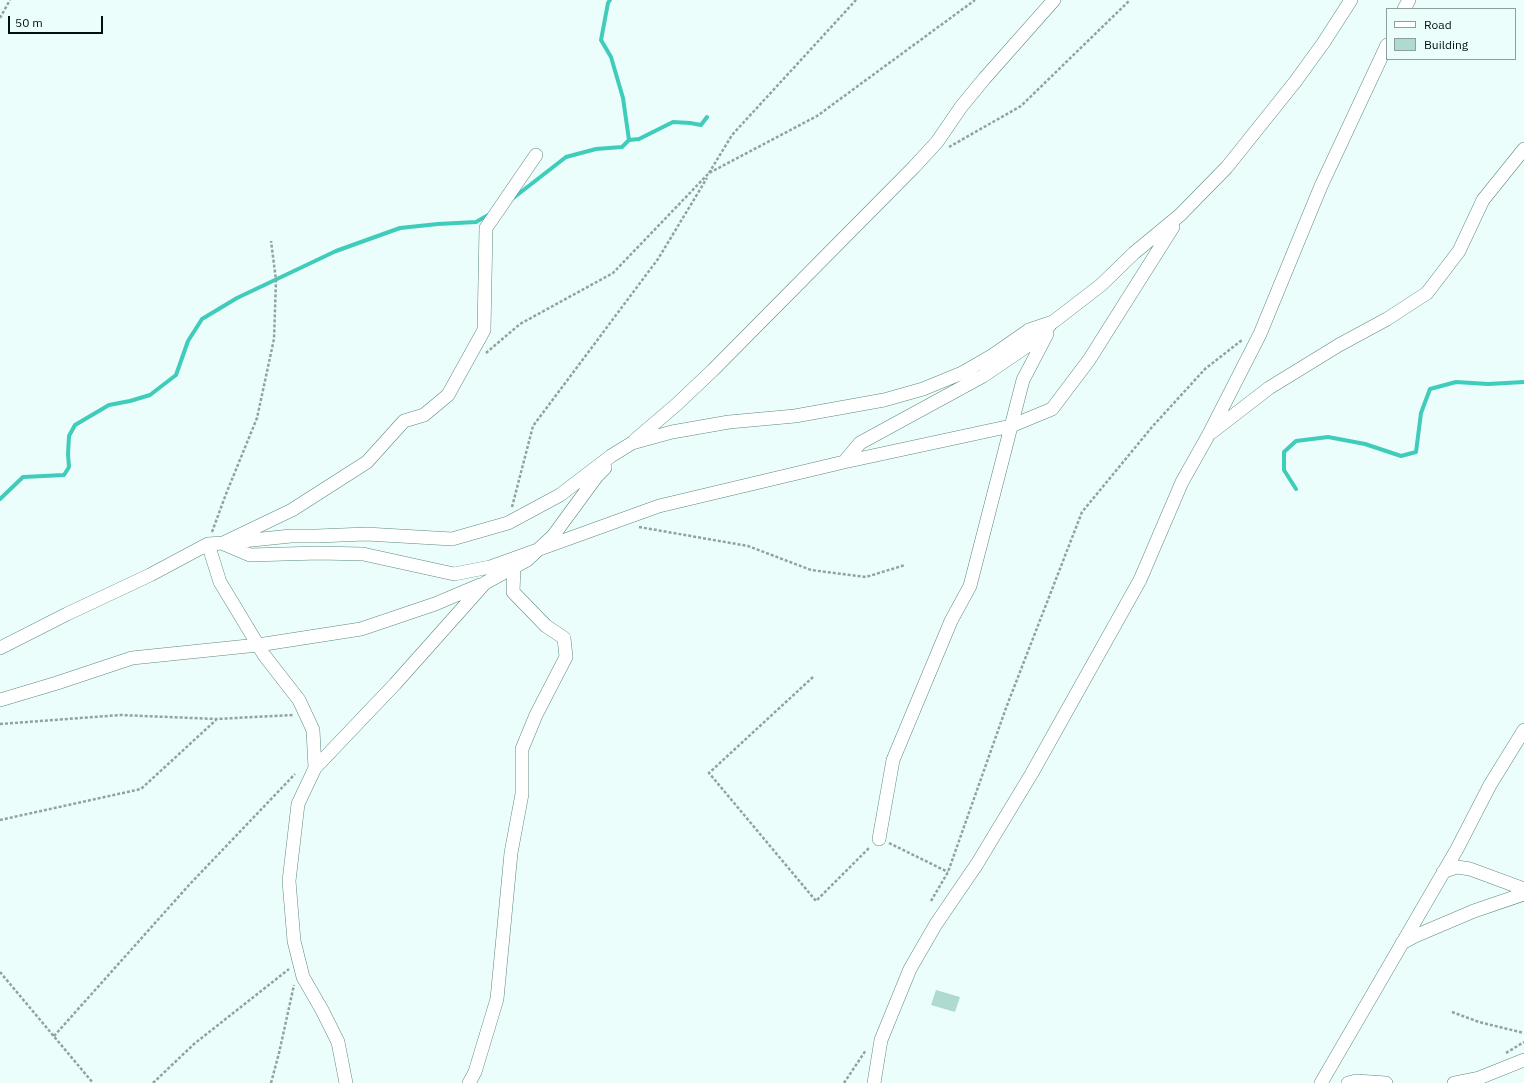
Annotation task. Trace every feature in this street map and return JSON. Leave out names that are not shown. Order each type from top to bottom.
[{"type":"street","points":[[0,700],[132,658],[258,646],[360,629],[435,604],[485,583],[528,560],[553,536],[597,476],[713,370],[914,167],[937,142],[961,107],[984,79],[1054,0]]},
{"type":"street","points":[[844,462],[860,443],[983,376],[1033,342],[1053,322],[1101,285],[1134,254],[1180,216],[1227,167],[1295,82],[1324,42],[1350,0]]},
{"type":"street","points":[[874,1083],[881,1040],[910,969],[936,924],[977,864],[1002,822],[1065,714],[1140,580],[1182,482],[1209,434],[1260,334],[1321,186],[1386,47]]},
{"type":"street","points":[[1209,434],[1269,388],[1339,345],[1387,319],[1427,293],[1459,251],[1483,200],[1524,149]]},
{"type":"street","points":[[223,543],[292,510],[329,487],[367,462],[404,421],[424,415],[448,395],[484,330],[486,228],[536,155]]},
{"type":"street","points":[[223,543],[250,555],[319,552],[363,554],[454,574],[490,567],[659,506],[844,462],[1011,426],[1052,409],[1089,360],[1180,216]]},
{"type":"street","points":[[0,648],[67,614],[150,575],[208,544],[291,536],[366,534],[452,539],[508,523],[560,495],[611,456],[632,443],[672,432],[729,422],[795,416],[884,400],[923,389],[962,373],[993,355],[1029,330],[1053,322]]},
{"type":"street","points":[[879,839],[893,760],[951,621],[970,586],[1023,380],[1053,322]]},
{"type":"street","points":[[208,544],[220,582],[258,646],[299,700],[306,714],[313,730],[315,768]]},
{"type":"street","points":[[470,1083],[475,1072],[496,1000],[511,853],[522,794],[522,749],[536,715],[566,657],[564,638],[546,626],[513,592],[514,568]]},
{"type":"street","points":[[346,1083],[338,1042],[303,977],[294,941],[289,881],[298,804],[315,768],[396,684],[485,583]]},
{"type":"street","points":[[1321,1083],[1443,872],[1490,785],[1524,730]]},
{"type":"street","points":[[1443,872],[1457,867],[1470,870],[1524,889]]},
{"type":"street","points":[[1402,943],[1474,911],[1524,894]]},
{"type":"street","points":[[1454,1083],[1479,1078],[1524,1060]]},
{"type":"street","points":[[1348,1083],[1356,1080],[1386,1083]]},
{"type":"path","points":[[0,18],[10,0]]},
{"type":"path","points":[[508,523],[533,426],[658,259],[732,135],[856,0]]},
{"type":"path","points":[[486,354],[520,324],[613,273],[709,173],[817,116],[975,0]]},
{"type":"path","points":[[947,148],[1021,106],[1130,0]]},
{"type":"path","points":[[208,544],[226,494],[257,418],[272,346],[276,280],[272,241]]},
{"type":"path","points":[[931,901],[948,872],[1006,708],[1082,512],[1152,426],[1205,369],[1246,336]]},
{"type":"path","points":[[635,526],[748,546],[811,570],[866,577],[905,565]]},
{"type":"path","points":[[813,677],[709,773],[816,901],[879,839],[948,872]]},
{"type":"path","points":[[0,724],[120,715],[216,720],[306,714]]},
{"type":"path","points":[[0,820],[141,789],[216,720]]},
{"type":"path","points":[[54,1036],[189,885],[295,774]]},
{"type":"path","points":[[153,1083],[194,1044],[299,961]]},
{"type":"path","points":[[0,972],[94,1083]]},
{"type":"path","points":[[271,1083],[294,984]]},
{"type":"path","points":[[1452,1012],[1478,1022],[1524,1033]]},
{"type":"building","points":[[936,990],[960,997],[955,1012],[931,1005]]},
{"type":"waterway","points":[[512,199],[566,157],[596,149],[622,147],[629,140],[623,98],[611,57],[601,40],[608,3],[610,0]]},
{"type":"waterway","points":[[629,140],[639,139],[673,122],[701,125],[707,117]]},
{"type":"waterway","points":[[0,499],[23,477],[64,475],[69,467],[69,436],[75,425],[109,405],[150,395],[176,375],[188,341],[202,319],[237,298],[336,251],[400,228],[476,222],[490,214]]},
{"type":"waterway","points":[[1296,489],[1284,470],[1284,452],[1296,441],[1328,437],[1365,444],[1401,456],[1416,452],[1421,413],[1430,389],[1456,382],[1488,384],[1524,382]]}]
